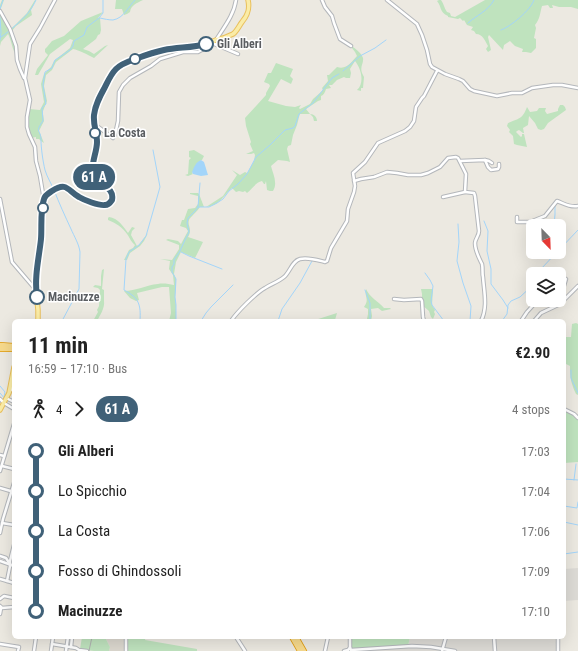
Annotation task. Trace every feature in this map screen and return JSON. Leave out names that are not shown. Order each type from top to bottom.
[{"type":"highway","points":[[0,345],[12,346]]},
{"type":"highway","points":[[0,349],[12,350]]},
{"type":"highway","points":[[293,639],[300,651]]},
{"type":"highway","points":[[297,639],[304,651]]},
{"type":"main road","points":[[38,319],[36,272],[41,238],[44,197],[59,187],[67,188],[78,196],[100,205],[108,204],[112,200],[113,196],[110,190],[99,182],[94,176],[93,170],[97,142],[94,125],[94,113],[96,103],[111,74],[120,66],[130,61],[157,52],[210,43],[232,34],[238,29],[249,11],[248,0]]},
{"type":"main road","points":[[0,410],[9,393],[12,377]]},
{"type":"street","points":[[25,79],[30,44],[55,0]]},
{"type":"street","points":[[216,40],[227,24],[236,0]]},
{"type":"street","points":[[322,0],[332,16],[340,39],[351,46]]},
{"type":"street","points":[[387,0],[417,24],[430,66],[444,74],[459,79],[474,91],[495,96],[522,93],[532,88],[553,85],[578,88]]},
{"type":"street","points":[[0,11],[10,29],[16,46],[17,60],[25,79],[30,100],[27,127],[35,147],[36,161],[44,197]]},
{"type":"street","points":[[94,125],[113,138],[118,120],[119,92],[123,85],[130,78],[151,66],[159,59],[180,53],[198,52],[207,47],[210,43],[238,54]]},
{"type":"street","points":[[233,319],[259,292],[278,282],[285,276],[295,261],[306,258],[326,261],[347,221],[347,211],[355,186],[353,173],[365,162],[378,143],[405,131],[411,125],[414,121],[416,107],[425,94],[437,70]]},
{"type":"street","points":[[354,181],[387,172],[421,175],[440,167],[448,158],[456,157],[458,158],[466,174],[465,192]]},
{"type":"street","points":[[460,162],[485,160],[492,163]]},
{"type":"street","points":[[485,160],[491,170],[498,169],[499,164]]},
{"type":"street","points":[[443,197],[465,192],[473,192],[474,194],[479,235],[475,242],[482,268],[485,300],[484,314],[482,319]]},
{"type":"street","points":[[0,199],[12,262],[36,290]]},
{"type":"street","points":[[517,217],[517,222],[526,222],[542,218],[557,201],[564,205],[578,206]]},
{"type":"street","points":[[566,298],[578,286]]},
{"type":"street","points":[[394,299],[421,299],[424,319]]},
{"type":"street","points":[[522,319],[532,307]]},
{"type":"street","points":[[536,319],[541,313],[554,307]]},
{"type":"street","points":[[9,393],[12,389]]},
{"type":"street","points":[[0,399],[12,402]]},
{"type":"street","points":[[5,401],[12,407]]},
{"type":"street","points":[[566,410],[578,418]]},
{"type":"street","points":[[0,471],[12,436]]},
{"type":"street","points":[[0,455],[4,456]]},
{"type":"street","points":[[2,466],[12,468]]},
{"type":"street","points":[[0,488],[12,492]]},
{"type":"street","points":[[0,534],[2,519],[12,494]]},
{"type":"street","points":[[2,523],[12,525]]},
{"type":"street","points":[[7,581],[12,554]]},
{"type":"street","points":[[0,556],[10,564]]},
{"type":"street","points":[[0,561],[9,560],[11,558]]},
{"type":"street","points":[[0,579],[12,582]]},
{"type":"street","points":[[0,599],[2,596],[12,598]]},
{"type":"street","points":[[0,614],[1,607],[12,606]]},
{"type":"street","points":[[34,651],[36,639]]},
{"type":"street","points":[[51,651],[53,639]]},
{"type":"street","points":[[66,651],[68,639]]},
{"type":"street","points":[[71,647],[72,639]]},
{"type":"street","points":[[126,639],[126,651]]},
{"type":"street","points":[[237,639],[245,651]]},
{"type":"street","points":[[325,651],[328,639]]},
{"type":"street","points":[[350,639],[350,650]]},
{"type":"street","points":[[442,650],[445,639]]},
{"type":"street","points":[[494,639],[495,651]]},
{"type":"street","points":[[558,639],[558,651]]},
{"type":"street","points":[[0,644],[19,647],[18,651]]},
{"type":"street","points":[[52,644],[87,651]]},
{"type":"street","points":[[344,651],[412,646],[427,646],[442,650],[455,651]]},
{"type":"shaded area","points":[[578,568],[578,600],[566,601],[566,569]]},
{"type":"shaded area","points":[[106,639],[125,639],[125,651],[109,651],[110,647]]},
{"type":"shaded area","points":[[410,639],[556,639],[556,651],[351,651],[408,646]]},
{"type":"green space","points":[[2,0],[4,0],[0,11],[0,5]]},
{"type":"green space","points":[[36,0],[31,10],[32,15],[16,26],[11,32],[16,46],[15,53],[8,34],[1,42],[0,46],[0,11],[10,29],[27,13]]},
{"type":"green space","points":[[116,0],[143,0],[135,4],[130,12],[124,15],[122,9],[115,9]]},
{"type":"green space","points":[[441,0],[447,12],[450,13],[451,16],[455,17],[485,0],[578,0],[578,9],[552,5],[553,8],[550,8],[548,5],[542,6],[539,18],[535,25],[536,28],[534,38],[536,39],[536,48],[531,53],[522,52],[523,49],[515,46],[510,41],[504,45],[503,50],[489,35],[488,37],[491,50],[488,52],[486,49],[488,46],[482,36],[471,30],[473,27],[467,25],[464,20],[463,21],[460,18],[448,17],[442,11],[437,1]]},
{"type":"green space","points":[[103,12],[98,18],[100,18],[100,34],[83,49],[94,54],[108,45],[94,58],[81,51],[73,49],[56,62],[52,70],[46,75],[44,86],[47,101],[43,111],[44,121],[39,131],[44,143],[39,139],[36,139],[36,137],[31,138],[27,127],[29,109],[40,110],[44,102],[41,84],[44,74],[51,67],[54,61],[70,48],[73,40],[70,39],[50,54],[38,75],[35,75],[37,69],[48,55],[45,52],[45,49],[52,41],[64,36],[81,21]]},
{"type":"green space","points":[[349,44],[359,52],[363,58],[361,68],[364,77],[363,88],[361,88],[361,91],[357,90],[361,84],[361,76],[355,61],[350,69],[350,78],[344,77],[337,80],[332,85],[329,85],[331,88],[326,89],[324,94],[321,96],[321,100],[306,109],[310,114],[300,114],[291,145],[288,146],[287,149],[290,162],[278,160],[271,166],[275,182],[273,191],[267,190],[266,181],[265,184],[262,181],[258,183],[247,193],[245,191],[236,192],[232,188],[218,203],[206,207],[223,196],[237,175],[232,170],[240,175],[245,172],[247,173],[254,161],[254,153],[246,154],[253,151],[250,144],[251,142],[245,118],[266,95],[270,86],[264,82],[268,73],[271,73],[276,63],[293,69],[290,76],[293,79],[291,84],[281,79],[268,101],[286,106],[295,107],[301,105],[299,108],[300,109],[310,104],[313,99],[323,90],[322,88],[328,81],[327,75],[329,75],[337,67],[344,67],[351,63],[357,56]]},
{"type":"green space","points":[[560,105],[563,105],[566,110],[548,123],[544,129],[538,129],[529,116],[528,125],[523,128],[524,133],[519,130],[516,132],[521,137],[522,134],[524,134],[527,147],[514,144],[513,136],[509,132],[510,130],[507,126],[508,123],[522,116],[527,107],[530,112],[537,111],[539,108],[546,108],[545,111],[547,114],[558,111]]},
{"type":"green space","points":[[310,114],[315,116],[317,121],[314,121]]},
{"type":"green space","points":[[194,150],[204,156],[192,173],[193,174],[188,176],[185,175],[188,174],[189,160],[191,158],[189,157],[189,151]]},
{"type":"green space","points":[[198,193],[204,207],[200,207],[190,219],[190,232],[188,237],[203,242],[195,258],[181,252],[176,262],[174,274],[176,279],[176,319],[170,319],[171,313],[169,287],[162,287],[137,293],[139,300],[136,301],[130,298],[124,291],[160,284],[174,285],[173,275],[169,269],[170,261],[160,259],[172,260],[179,249],[179,245],[166,240],[178,241],[181,244],[188,231],[186,228],[180,226],[182,220],[184,220],[188,209],[195,208],[198,204],[198,196],[190,194]]},
{"type":"green space","points":[[109,217],[118,221],[128,233],[132,227],[135,228],[131,235],[137,246],[148,233],[140,246],[130,253],[127,260],[124,260],[129,250],[135,245],[121,227],[108,220]]},
{"type":"green space","points":[[104,269],[102,289],[104,290],[104,306],[98,319],[94,319],[98,312],[100,290],[93,287],[95,285],[101,286],[102,270]]},
{"type":"green space","points":[[366,289],[384,308],[391,309],[382,311],[378,308],[371,309],[371,319],[367,319],[368,309],[364,307],[367,302]]},
{"type":"green space","points":[[421,289],[433,289],[432,305],[435,310],[435,314],[433,319],[429,311],[422,305]]},
{"type":"green space","points":[[337,313],[335,319],[318,319]]},
{"type":"green space","points":[[572,324],[578,324],[578,395],[576,394],[572,383],[570,366],[566,364],[566,337],[571,337]]},
{"type":"green space","points":[[566,410],[578,418],[578,462],[566,463]]},
{"type":"green space","points":[[82,639],[106,639],[110,647],[109,651],[80,649]]},
{"type":"green space","points":[[127,639],[145,639],[197,649],[197,651],[126,651]]},
{"type":"green space","points":[[350,639],[410,639],[408,646],[351,650]]},
{"type":"water","points":[[201,160],[204,162],[208,175],[201,176],[193,174],[192,172],[196,163]]},
{"type":"waterway","points":[[0,9],[3,0]]},
{"type":"waterway","points":[[1,37],[25,16],[36,0]]},
{"type":"waterway","points":[[63,319],[79,289],[80,252],[78,243],[44,167],[41,137],[38,129],[43,121],[42,108],[46,104],[43,85],[45,72],[52,68],[55,60],[70,50],[74,41],[84,35],[87,27],[103,13],[103,0]]},
{"type":"waterway","points":[[100,18],[111,20],[117,19],[123,15],[135,0]]},
{"type":"waterway","points":[[468,23],[486,10],[494,0]]},
{"type":"waterway","points":[[501,30],[520,18],[534,0]]},
{"type":"waterway","points":[[0,18],[0,40]]},
{"type":"waterway","points":[[343,71],[360,56],[386,40]]},
{"type":"waterway","points":[[198,207],[209,207],[223,199],[229,191],[247,174],[256,157],[285,130],[293,128],[299,114],[313,103],[332,78],[339,74]]},
{"type":"waterway","points":[[140,319],[138,302],[133,296],[124,290],[126,259],[129,252],[139,245],[146,236],[160,187],[153,150]]},
{"type":"waterway","points":[[176,319],[176,279],[172,272],[172,267],[174,260],[189,232],[187,223],[188,218],[198,207],[200,183]]},
{"type":"waterway","points":[[555,206],[555,219]]},
{"type":"waterway","points":[[484,221],[488,231],[487,251],[491,269],[491,284],[508,308]]},
{"type":"waterway","points":[[458,224],[459,242],[457,261],[471,306],[470,319]]},
{"type":"waterway","points":[[566,243],[578,230]]},
{"type":"waterway","points":[[181,252],[222,269]]},
{"type":"waterway","points":[[543,267],[550,259]]},
{"type":"waterway","points":[[279,319],[282,309],[300,283],[312,261]]},
{"type":"waterway","points":[[425,273],[433,286],[431,301],[432,305],[442,319]]},
{"type":"waterway","points":[[202,319],[211,307],[233,285]]},
{"type":"waterway","points":[[365,290],[370,303],[370,319]]},
{"type":"waterway","points":[[503,319],[507,314],[508,305],[511,301],[520,297],[526,291]]},
{"type":"waterway","points":[[571,370],[571,378],[578,393]]},
{"type":"waterway","points":[[0,386],[5,392],[4,397]]},
{"type":"waterway","points":[[0,393],[5,399]]},
{"type":"waterway","points":[[574,480],[576,464]]},
{"type":"waterway","points":[[566,479],[578,480]]},
{"type":"waterway","points":[[566,506],[577,508],[578,502]]},
{"type":"waterway","points":[[566,522],[578,525]]},
{"type":"waterway","points":[[566,554],[578,552]]},
{"type":"tram line","points":[[89,651],[92,639]]},
{"type":"bus line","points":[[37,297],[36,272],[41,238],[43,202],[46,195],[59,187],[62,187],[71,190],[81,198],[100,205],[110,204],[113,198],[109,188],[96,180],[93,170],[96,138],[93,117],[96,103],[111,74],[123,64],[157,52],[206,44]]},
{"type":"place","name":"Gli Alberi","points":[[206,44]]},
{"type":"place","name":"La Costa","points":[[95,133]]},
{"type":"place","name":"Macinuzze","points":[[37,297]]}]
